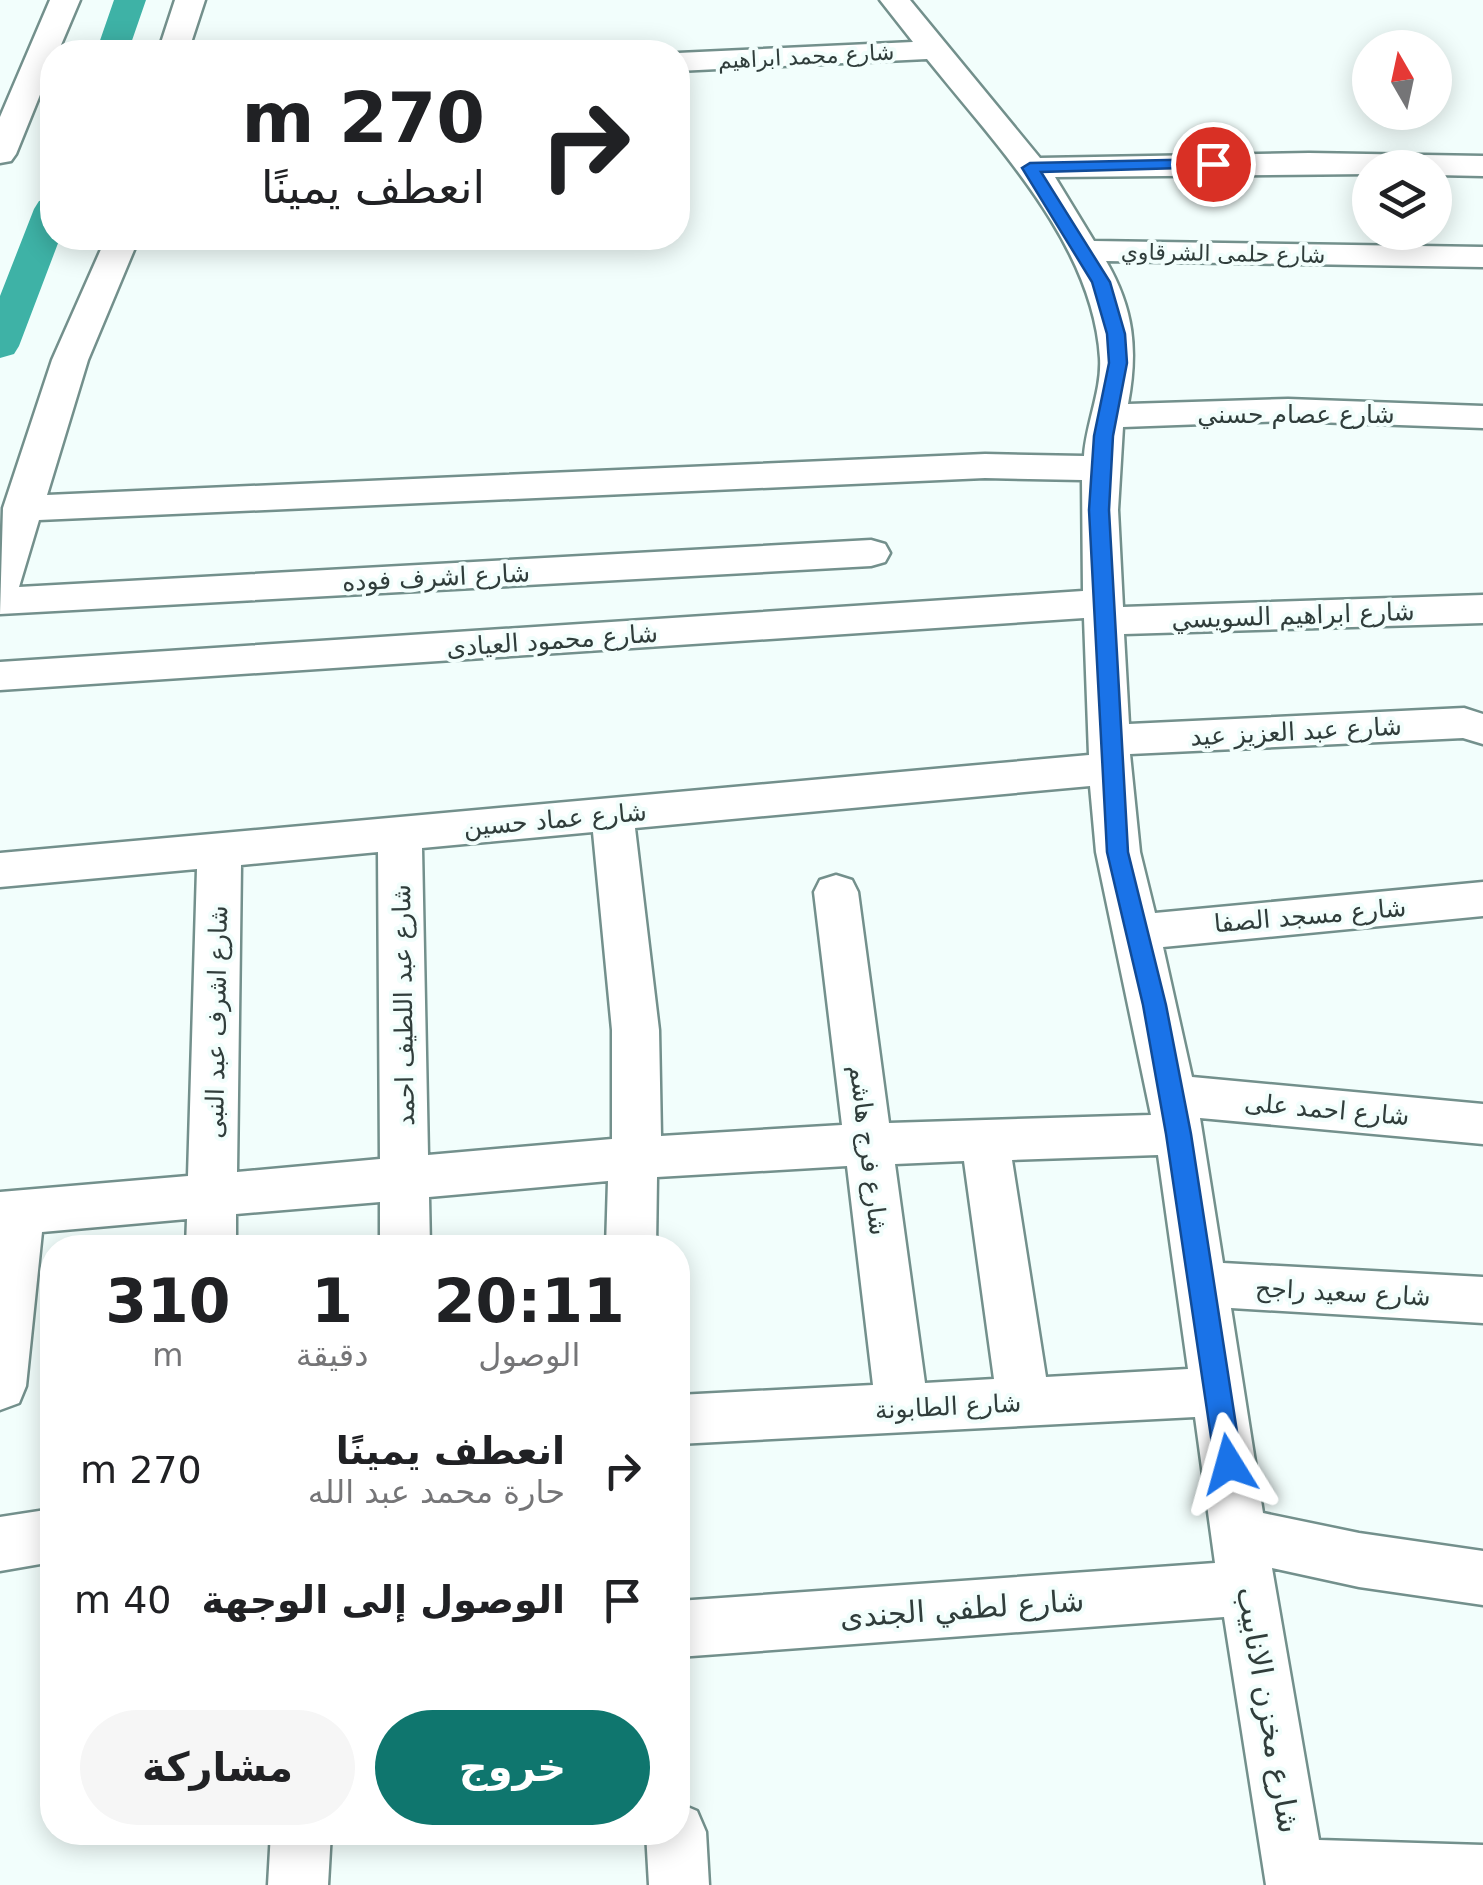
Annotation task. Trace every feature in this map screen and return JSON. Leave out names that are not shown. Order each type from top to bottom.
[{"type":"street","points":[[48,40],[65,0]]},
{"type":"street","points":[[177,40],[190,0]]},
{"type":"street","name":"شارع مخزن الانابيب","points":[[895,0],[1030,168],[1101,282],[1116,334],[1118,363],[1108,416],[1099,510],[1118,852],[1174,1114],[1296,1878]]},
{"type":"street","name":"شارع محمد ابراهيم","points":[[690,61],[934,50]]},
{"type":"street","points":[[0,154],[40,59]]},
{"type":"street","points":[[1030,168],[1309,163],[1483,166]]},
{"type":"street","points":[[0,585],[82,328],[117,250]]},
{"type":"street","name":"شارع حلمى الشرقاوي","points":[[1084,251],[1483,257]]},
{"type":"street","name":"شارع عصام حسني","points":[[1108,416],[1288,410],[1483,418]]},
{"type":"street","points":[[22,508],[985,466],[1102,468]]},
{"type":"street","name":"شارع اشرف فوده","points":[[0,601],[871,553]]},
{"type":"street","points":[[326,655],[329,583]]},
{"type":"street","name":"شارع ابراهيم السويسي","points":[[1103,612],[1483,610]]},
{"type":"street","name":"شارع محمود العيادى","points":[[0,676],[1103,612]]},
{"type":"street","name":"شارع عبد العزيز عيد","points":[[1110,754],[1464,723],[1483,729]]},
{"type":"street","name":"شارع عماد حسين","points":[[0,870],[612,814],[1110,754]]},
{"type":"street","points":[[612,814],[635,1015],[638,1106],[631,1235]]},
{"type":"street","name":"شارع عبد اللطيف احمد","points":[[400,834],[405,1235]]},
{"type":"street","name":"شارع اشرف عبد النبى","points":[[212,1235],[219,850]]},
{"type":"street","name":"شارع فرج هاشم","points":[[836,892],[902,1408]]},
{"type":"street","name":"شارع مسجد الصفا","points":[[1137,932],[1483,899]]},
{"type":"street","name":"شارع احمد على","points":[[10,1213],[634,1158],[985,1140],[1174,1114],[1483,1124]]},
{"type":"street","points":[[985,1140],[1024,1402]]},
{"type":"street","points":[[0,1386],[10,1213]]},
{"type":"street","name":"شارع سعيد راجح","points":[[1203,1284],[1483,1300]]},
{"type":"street","name":"شارع الطابونة","points":[[690,1419],[1218,1392]]},
{"type":"street","points":[[0,1544],[40,1538]]},
{"type":"street","name":"شارع لطفي الجندى","points":[[690,1628],[1243,1562],[1359,1560],[1483,1578]]},
{"type":"street","points":[[298,1885],[300,1845]]},
{"type":"street","points":[[676,1845],[678,1885]]},
{"type":"street","points":[[1296,1878],[1483,1875]]},
{"type":"waterway","points":[[116,40],[130,0]]},
{"type":"waterway","points":[[0,346],[40,241]]},
{"type":"route","points":[[1213,164],[1030,168],[1043,183],[1101,282],[1116,334],[1118,363],[1104,436],[1099,510],[1110,769],[1118,852],[1154,1005],[1178,1134],[1229,1464]]}]
